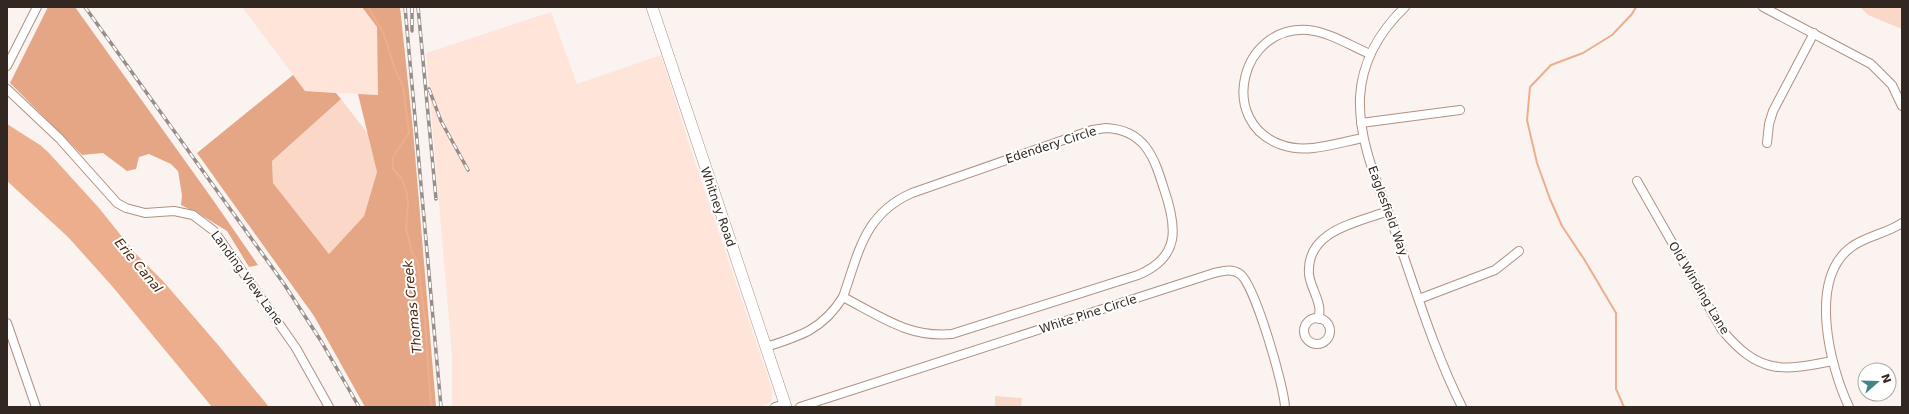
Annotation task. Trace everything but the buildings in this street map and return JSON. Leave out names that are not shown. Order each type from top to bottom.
[{"type":"main road","name":"Whitney Road","points":[[652,7],[766,347],[782,406]]},
{"type":"street","points":[[7,66],[37,7]]},
{"type":"street","name":"Eaglesfield Way","points":[[1405,7],[1387,26],[1370,54],[1361,83],[1361,123],[1363,138],[1440,360],[1462,407]]},
{"type":"street","points":[[1763,7],[1871,64],[1892,85],[1902,106]]},
{"type":"street","points":[[1363,138],[1308,148],[1292,148],[1275,142],[1263,134],[1251,119],[1245,104],[1244,79],[1249,64],[1263,45],[1275,37],[1292,31],[1316,31],[1370,54]]},
{"type":"street","points":[[1767,143],[1769,124],[1773,111],[1814,33]]},
{"type":"street","name":"Landing View Lane","points":[[7,89],[59,138],[117,203],[126,208],[140,212],[174,211],[193,215],[214,231],[296,348],[329,407]]},
{"type":"street","points":[[1361,123],[1460,110]]},
{"type":"street","name":"Edendery Circle","points":[[766,347],[816,328],[830,315],[843,297],[869,228],[880,213],[902,197],[1100,129],[1115,129],[1131,134],[1142,142],[1152,155],[1172,213],[1174,232],[1165,255],[1145,272],[952,334],[934,335],[912,332],[843,297]]},
{"type":"street","name":"Old Winding Lane","points":[[1637,181],[1722,330],[1733,343],[1752,358],[1782,368],[1803,367],[1832,361]]},
{"type":"street","points":[[1319,318],[1319,306],[1309,274],[1310,258],[1314,250],[1322,238],[1331,232],[1388,211]]},
{"type":"street","points":[[1850,407],[1832,361],[1827,314],[1828,290],[1833,270],[1843,255],[1856,244],[1902,223]]},
{"type":"street","points":[[1419,299],[1495,270],[1519,251]]},
{"type":"street","name":"White Pine Circle","points":[[800,407],[1214,273],[1228,270],[1242,275],[1251,289],[1283,386],[1285,407]]},
{"type":"street","points":[[7,323],[36,407]]},
{"type":"shaded area","points":[[48,7],[75,7],[258,265],[249,267],[227,231],[181,205],[182,195],[178,171],[171,164],[149,154],[139,157],[136,169],[127,171],[103,153],[82,155],[10,83]]},
{"type":"shaded area","points":[[242,7],[362,7],[377,27],[378,95],[305,91]]},
{"type":"shaded area","points":[[362,7],[400,7],[413,130],[436,407],[365,407],[314,316],[197,153],[293,75],[305,91],[336,93],[341,99],[272,161],[273,183],[329,254],[364,216],[377,172],[358,94],[378,95],[377,27]]},
{"type":"shaded area","points":[[1860,7],[1902,7],[1902,29],[1868,15]]},
{"type":"shaded area","points":[[551,12],[577,84],[661,55],[692,153],[773,392],[771,402],[758,407],[452,407],[452,355],[426,53]]},
{"type":"shaded area","points":[[341,99],[368,134],[377,172],[364,216],[329,254],[273,183],[272,161]]},
{"type":"shaded area","points":[[995,396],[1022,398],[1021,407],[995,407]]},
{"type":"water","name":"Erie Canal","points":[[7,124],[40,145],[48,152],[99,208],[135,253],[163,281],[269,407],[212,407],[112,286],[68,237],[7,181]]},
{"type":"waterway","name":"Thomas Creek","points":[[368,7],[384,34],[395,70],[403,86],[409,133],[393,157],[393,169],[401,178],[406,190],[408,202],[406,229],[412,252],[418,263],[425,321],[431,407]]},
{"type":"waterway","points":[[1624,407],[1616,389],[1616,313],[1584,259],[1562,226],[1537,163],[1527,120],[1530,87],[1551,65],[1583,53],[1612,35],[1632,14],[1636,7]]},
{"type":"railway","points":[[85,7],[284,284],[321,341],[359,407]]},
{"type":"railway","points":[[405,7],[441,407]]},
{"type":"railway","points":[[412,7],[412,31]]},
{"type":"railway","points":[[418,7],[436,199]]},
{"type":"railway","points":[[429,89],[441,121],[468,170]]}]
